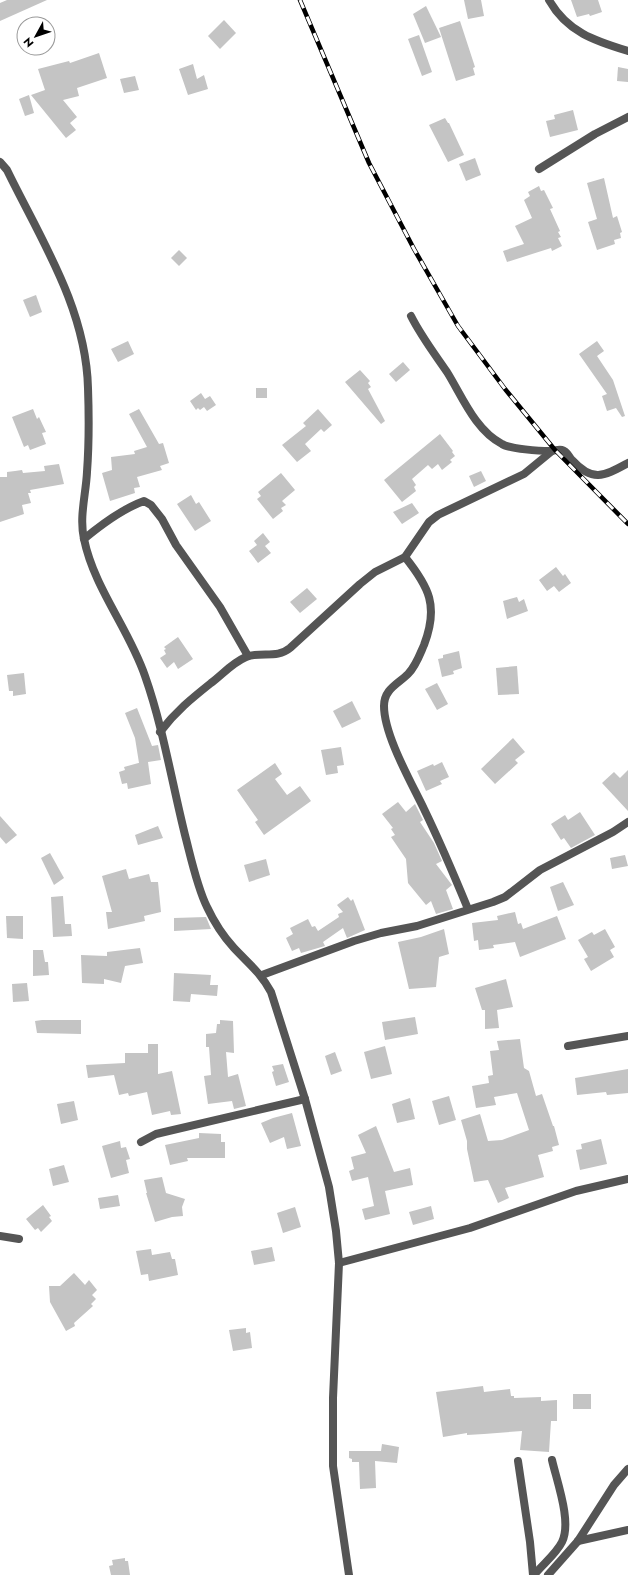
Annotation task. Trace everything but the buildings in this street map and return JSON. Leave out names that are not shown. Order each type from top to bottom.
[{"type":"street","points":[[549,0],[566,21],[582,34],[593,40],[628,51]]},
{"type":"street","points":[[539,169],[595,134],[628,118]]},
{"type":"street","points":[[0,162],[7,170],[51,255],[78,322],[86,364],[88,387],[87,472],[82,524],[84,539],[97,577],[133,645],[145,675],[190,854],[206,905],[219,928],[233,946],[262,975],[270,992],[305,1099],[329,1187],[340,1263],[333,1398],[333,1466],[349,1575]]},
{"type":"street","points":[[411,316],[426,344],[434,352],[468,409],[483,429],[502,445],[552,451],[561,450],[566,452],[580,469],[588,474],[596,476],[602,476],[628,463]]},
{"type":"street","points":[[160,732],[175,713],[188,701],[236,662],[248,656],[259,654],[278,655],[284,653],[360,584],[375,572],[404,557],[414,545],[426,526],[438,515],[524,474],[552,451]]},
{"type":"street","points":[[84,539],[100,526],[137,504],[144,501],[151,505],[162,519],[176,545],[220,607],[248,656]]},
{"type":"street","points":[[404,557],[418,574],[428,592],[432,616],[427,636],[414,667],[390,689],[384,697],[384,707],[391,740],[468,909]]},
{"type":"street","points":[[262,975],[354,941],[381,933],[417,926],[504,897],[540,870],[613,832],[628,822]]},
{"type":"street","points":[[568,1046],[628,1036]]},
{"type":"street","points":[[141,1142],[156,1134],[305,1099]]},
{"type":"street","points":[[340,1263],[470,1228],[576,1191],[628,1179]]},
{"type":"street","points":[[0,1236],[19,1239]]},
{"type":"street","points":[[534,1575],[562,1543],[566,1533],[565,1518],[552,1460]]},
{"type":"street","points":[[518,1461],[534,1575]]},
{"type":"street","points":[[548,1575],[578,1541],[614,1485],[628,1469]]},
{"type":"street","points":[[578,1541],[628,1530]]},
{"type":"railway","points":[[300,0],[369,163],[414,249],[458,326],[505,389],[555,450],[628,524]]}]
